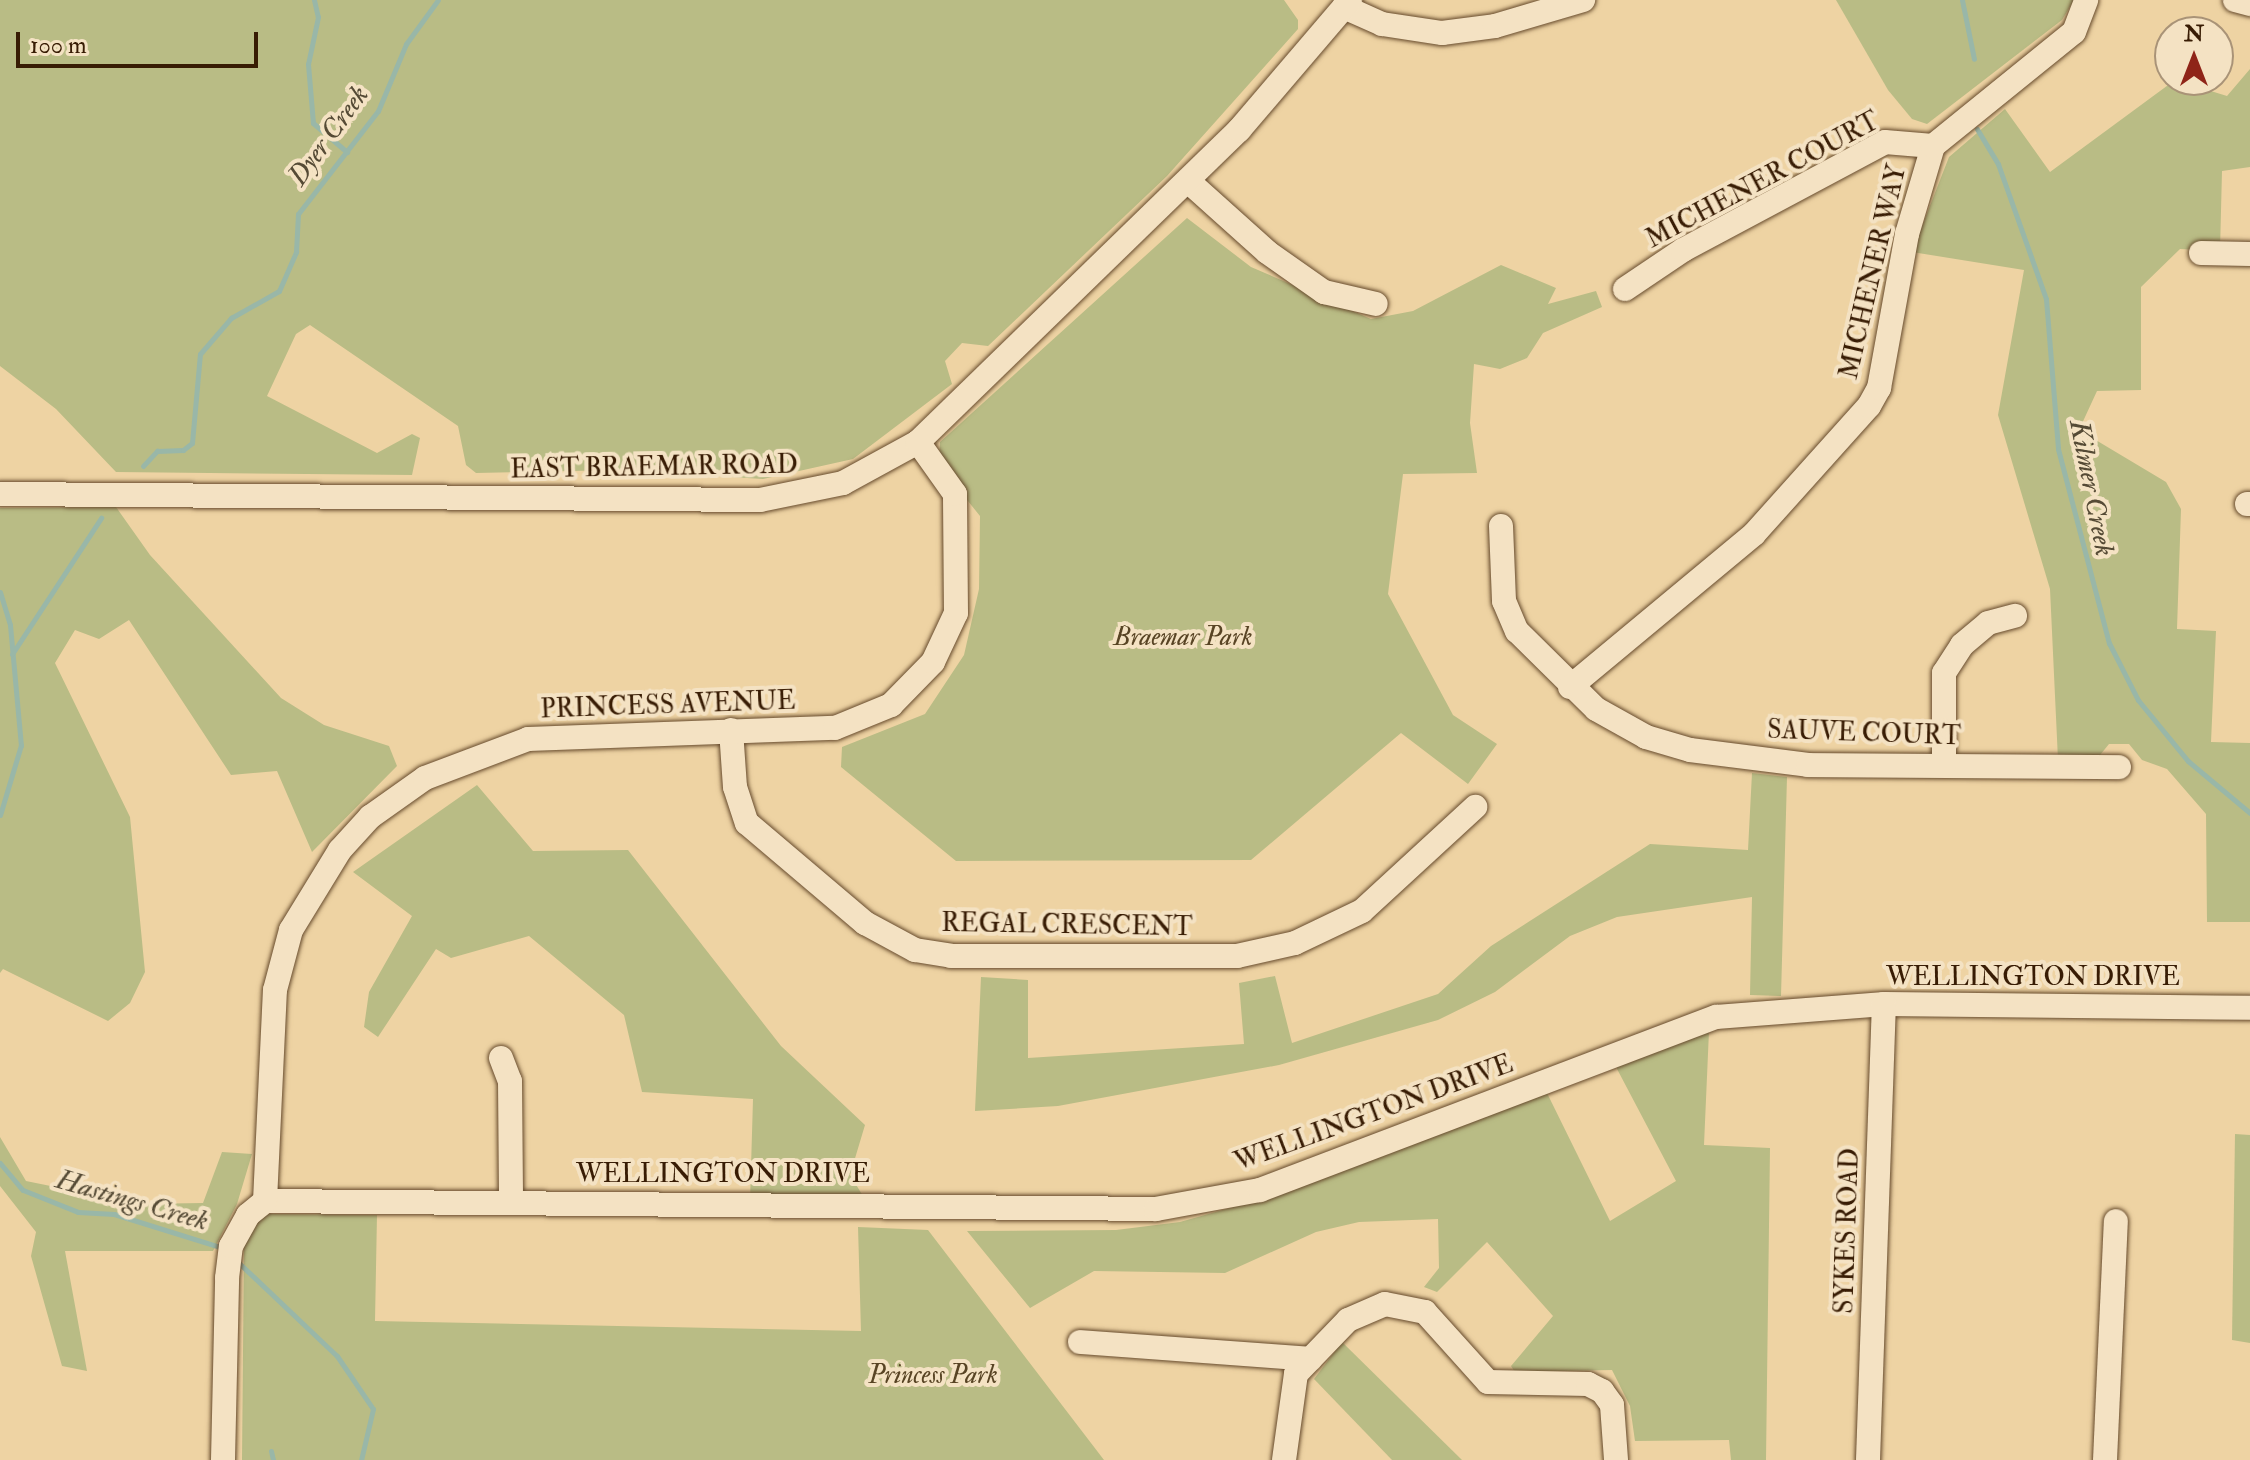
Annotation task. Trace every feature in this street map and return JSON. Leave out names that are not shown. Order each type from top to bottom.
[{"type":"street","points":[[1347,3],[1391,26],[1442,33],[1495,26],[1583,0]]},
{"type":"street","name":"MICHENER WAY","points":[[1570,687],[1754,534],[1869,406],[1879,388],[1907,234],[1933,146],[2074,32],[2086,0]]},
{"type":"street","points":[[2235,0],[2250,4]]},
{"type":"street","name":"EAST BRAEMAR ROAD","points":[[0,494],[760,500],[843,483],[918,442],[1188,181],[1347,3]]},
{"type":"street","name":"MICHENER COURT","points":[[1625,289],[1683,250],[1885,142],[1933,146]]},
{"type":"street","points":[[1188,181],[1267,252],[1324,292],[1376,304]]},
{"type":"street","points":[[2201,253],[2250,254]]},
{"type":"street","name":"PRINCESS AVENUE","points":[[265,1201],[269,1035],[281,960],[311,892],[370,817],[441,768],[528,739],[835,728],[891,705],[933,662],[956,613],[959,521],[955,494],[918,442]]},
{"type":"street","name":"SAUVE COURT","points":[[1501,526],[1504,601],[1517,631],[1570,687],[1646,737],[1690,750],[1808,765],[2119,767]]},
{"type":"street","points":[[1944,765],[1944,673],[1962,645],[1988,623],[2015,616]]},
{"type":"street","name":"REGAL CRESCENT","points":[[731,730],[735,787],[747,823],[865,923],[915,950],[951,956],[1237,956],[1295,943],[1362,911],[1475,807]]},
{"type":"street","name":"WELLINGTON DRIVE","points":[[265,1201],[1156,1209],[1260,1190],[1716,1017],[1884,1004],[2250,1008]]},
{"type":"street","name":"SYKES ROAD","points":[[1868,1460],[1884,1004]]},
{"type":"street","points":[[501,1058],[510,1081],[511,1201]]},
{"type":"street","points":[[223,1460],[231,1246],[248,1215],[265,1201]]},
{"type":"street","points":[[2105,1460],[2116,1221]]},
{"type":"street","points":[[1284,1460],[1296,1374],[1348,1320],[1385,1304],[1410,1305],[1425,1312],[1488,1382],[1588,1384],[1602,1391],[1612,1405],[1616,1460]]},
{"type":"street","points":[[1080,1342],[1310,1359]]},
{"type":"green space","points":[[0,0],[1284,0],[1298,20],[1298,29],[1167,176],[988,346],[962,343],[945,361],[952,384],[853,459],[763,479],[621,470],[476,473],[466,465],[458,426],[310,325],[296,334],[267,396],[377,453],[412,434],[420,438],[412,475],[116,472],[56,409],[0,366]]},
{"type":"green space","points":[[1836,0],[2074,0],[2062,20],[1927,124],[1912,119],[1888,90]]},
{"type":"green space","points":[[2250,69],[2250,167],[2222,171],[2220,251],[2180,249],[2141,287],[2141,390],[2097,391],[2079,430],[2166,482],[2181,509],[2177,629],[2216,631],[2211,742],[2250,743],[2250,922],[2207,922],[2206,814],[2167,769],[2142,760],[2129,744],[2109,744],[2096,760],[2058,760],[2050,589],[1998,415],[2024,270],[1912,252],[1949,157],[2005,109],[2050,172],[2154,95],[2234,96],[2234,88]]},
{"type":"green space","name":"Braemar Park","points":[[1187,218],[1251,267],[1371,319],[1413,311],[1501,265],[1556,288],[1548,304],[1596,291],[1602,307],[1543,333],[1527,358],[1500,369],[1474,364],[1470,423],[1477,473],[1403,474],[1388,594],[1453,715],[1497,744],[1468,784],[1401,733],[1251,860],[956,861],[841,767],[842,747],[925,714],[964,655],[979,589],[980,516],[939,465],[940,442]]},
{"type":"green space","points":[[116,507],[150,555],[281,698],[324,725],[389,746],[397,766],[312,852],[277,771],[231,775],[129,620],[99,639],[75,630],[55,663],[130,817],[145,972],[130,1003],[108,1021],[3,969],[0,973],[0,508]]},
{"type":"green space","points":[[1752,773],[1787,777],[1781,996],[1750,995],[1752,897],[1617,917],[1570,936],[1495,992],[1438,1020],[1279,1065],[1058,1106],[975,1111],[981,977],[1028,980],[1028,1058],[1244,1044],[1239,983],[1275,976],[1292,1043],[1438,994],[1491,946],[1650,844],[1748,850]]},
{"type":"green space","points":[[477,785],[533,851],[628,850],[781,1046],[865,1125],[850,1175],[868,1204],[750,1201],[753,1099],[642,1092],[624,1015],[529,936],[451,958],[436,949],[378,1037],[364,1027],[369,992],[412,916],[353,872]]},
{"type":"green space","points":[[1709,1031],[1704,1145],[1770,1148],[1766,1460],[1731,1460],[1729,1440],[1635,1441],[1630,1406],[1612,1370],[1515,1372],[1511,1366],[1553,1316],[1487,1242],[1437,1292],[1424,1287],[1439,1268],[1438,1219],[1359,1222],[1316,1232],[1225,1273],[1094,1271],[1030,1308],[967,1231],[1116,1230],[1180,1222],[1258,1200],[1547,1093],[1610,1221],[1676,1181],[1616,1067]]},
{"type":"green space","points":[[2235,1134],[2250,1135],[2250,1343],[2232,1340]]},
{"type":"green space","points":[[0,1137],[26,1181],[139,1204],[203,1203],[222,1152],[252,1154],[237,1204],[213,1251],[65,1251],[87,1371],[62,1366],[31,1256],[36,1232],[0,1186]]},
{"type":"green space","name":"Princess Park","points":[[269,1214],[377,1215],[375,1321],[861,1331],[858,1227],[928,1230],[1104,1460],[242,1460],[244,1247],[256,1220]]},
{"type":"green space","points":[[1342,1342],[1462,1460],[1392,1460],[1314,1379]]},
{"type":"waterway","points":[[314,0],[318,17],[308,64],[313,123],[347,152]]},
{"type":"waterway","name":"Dyer Creek","points":[[143,466],[157,451],[183,450],[192,443],[200,354],[231,318],[279,291],[296,252],[298,214],[378,111],[406,44],[438,0]]},
{"type":"waterway","name":"Kilmer Creek","points":[[1962,0],[1974,59]]},
{"type":"waterway","name":"Kilmer Creek","points":[[1977,129],[1998,164],[2046,299],[2058,449],[2109,643],[2138,700],[2188,761],[2250,813]]},
{"type":"waterway","points":[[12,654],[101,518]]},
{"type":"waterway","name":"Hastings Creek","points":[[0,592],[10,625],[21,745],[0,815]]},
{"type":"waterway","name":"Hastings Creek","points":[[0,1163],[23,1190],[78,1212],[114,1214],[217,1246]]},
{"type":"waterway","name":"Hastings Creek","points":[[240,1264],[337,1356],[373,1409],[361,1460]]},
{"type":"waterway","points":[[271,1451],[273,1460]]}]
